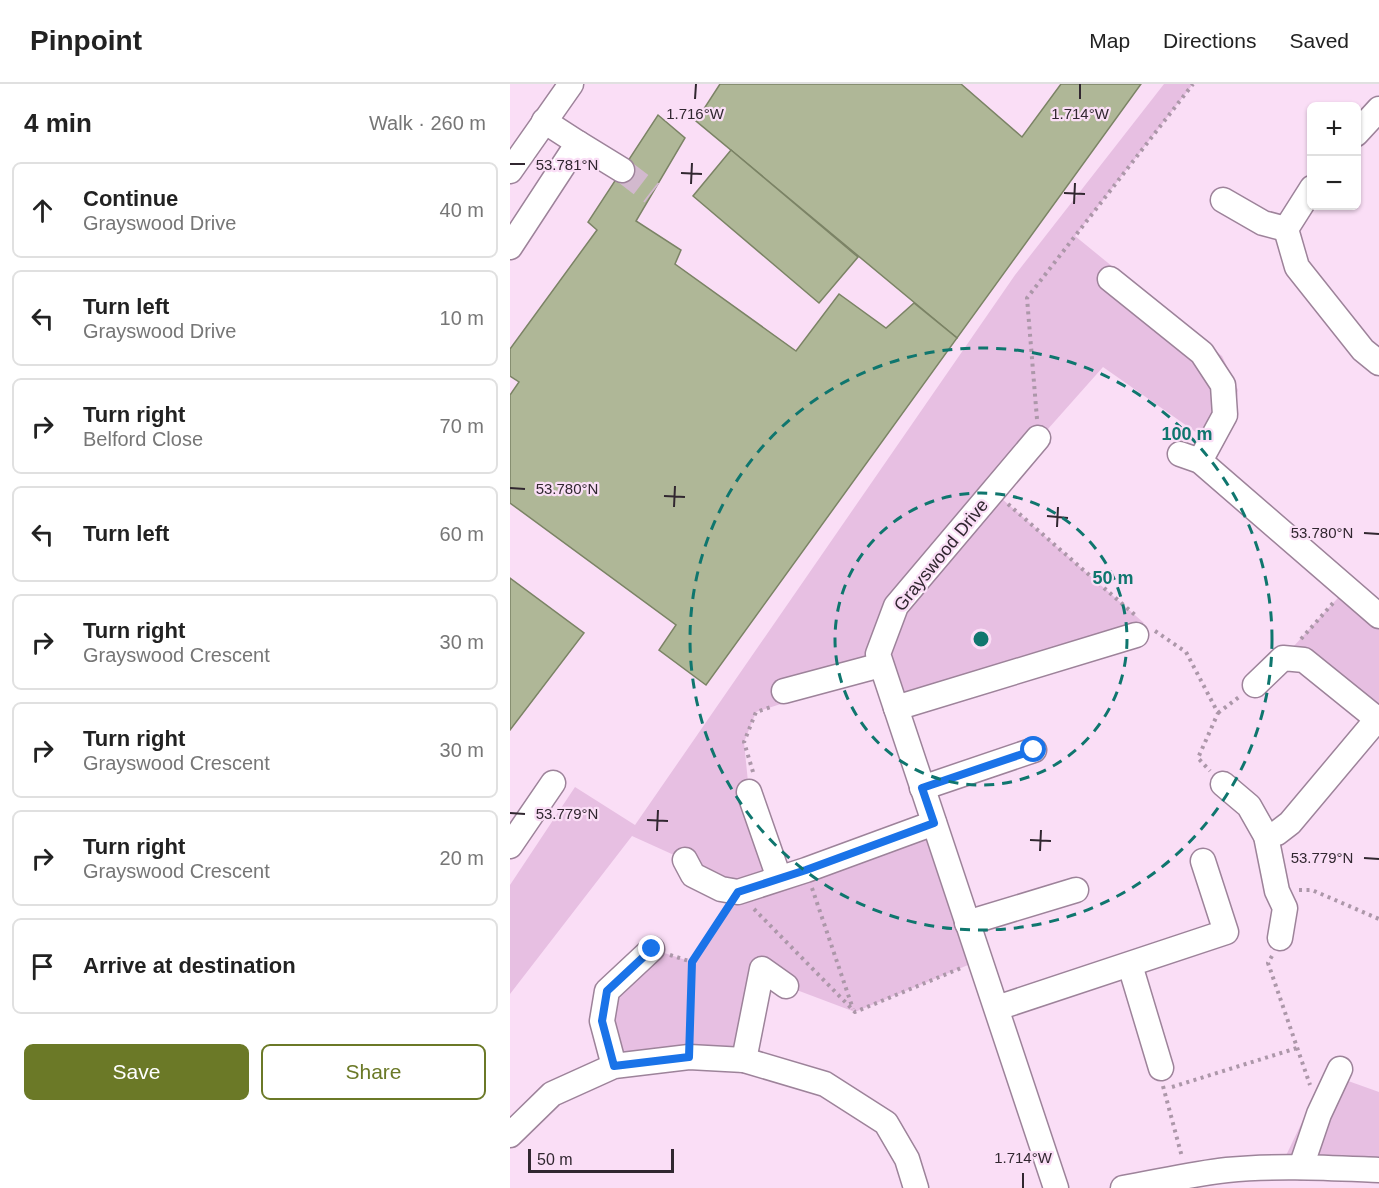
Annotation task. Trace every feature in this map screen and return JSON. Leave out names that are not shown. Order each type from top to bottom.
[{"type":"street","points":[[510,171],[571,84]]},
{"type":"street","points":[[1361,129],[1379,109]]},
{"type":"street","points":[[544,121],[622,170]]},
{"type":"street","points":[[510,247],[578,143]]},
{"type":"street","points":[[1307,195],[1286,229],[1297,267],[1363,350],[1379,363]]},
{"type":"street","points":[[1224,200],[1263,222],[1286,229]]},
{"type":"street","points":[[1110,279],[1202,353],[1223,385],[1225,415],[1199,454],[1379,616]]},
{"type":"street","name":"Grayswood Drive","points":[[1038,438],[896,606],[878,654],[1056,1188]]},
{"type":"street","points":[[896,708],[1136,635]]},
{"type":"street","points":[[1255,685],[1283,658],[1304,660],[1378,718],[1290,823],[1277,833],[1266,836]]},
{"type":"street","points":[[784,691],[881,665]]},
{"type":"street","points":[[922,788],[1034,750]]},
{"type":"street","points":[[510,846],[553,783]]},
{"type":"street","points":[[1223,784],[1249,806],[1266,836],[1277,891],[1285,908],[1280,938]]},
{"type":"street","points":[[749,792],[779,878]]},
{"type":"street","points":[[685,860],[693,875],[721,889],[738,892],[806,870],[934,823]]},
{"type":"street","points":[[997,1008],[1226,932],[1203,861]]},
{"type":"street","points":[[967,923],[1076,890]]},
{"type":"street","points":[[614,1066],[602,1021],[607,991],[652,949]]},
{"type":"street","points":[[1130,965],[1162,1079]]},
{"type":"street","points":[[744,1060],[762,969],[786,986]]},
{"type":"street","points":[[510,1135],[552,1094],[614,1066],[689,1057],[744,1060],[825,1084],[886,1123],[907,1159],[916,1188]]},
{"type":"street","points":[[1301,1167],[1319,1114],[1340,1069]]},
{"type":"street","points":[[1123,1188],[1229,1170],[1301,1167],[1343,1178],[1379,1170]]},
{"type":"path","points":[[1038,438],[1027,297],[1193,84]]},
{"type":"path","points":[[1283,658],[1347,588]]},
{"type":"path","points":[[749,792],[758,789],[744,742],[756,712],[787,702],[784,691]]},
{"type":"path","points":[[806,870],[855,1012]]},
{"type":"path","points":[[1277,891],[1312,890],[1379,919]]},
{"type":"path","points":[[689,1057],[692,962],[738,892],[855,1012]]},
{"type":"path","points":[[1280,938],[1268,963],[1319,1114]]},
{"type":"path","points":[[855,1012],[980,960]]},
{"type":"path","points":[[1172,1181],[1162,1079],[1297,1048]]},
{"type":"shaded area","points":[[1164,84],[1193,84],[1075,236],[1222,356],[1238,390],[1234,421],[1217,447],[1103,367],[993,491],[1144,623],[1115,630],[896,708],[881,665],[756,712],[744,742],[749,792],[779,878],[934,823],[980,960],[855,1012],[786,986],[762,969],[744,1060],[614,1066],[607,991],[652,949],[692,962],[737,893],[685,860],[632,836],[510,994],[510,885],[575,787],[635,825],[1015,275]]},
{"type":"shaded area","points":[[1347,588],[1379,616],[1379,717],[1283,658]]},
{"type":"shaded area","points":[[1329,1066],[1337,1077],[1379,1092],[1379,1170],[1280,1168]]},
{"type":"building","points":[[720,84],[961,84],[1022,137],[1061,84],[1141,84],[957,338],[696,121]]},
{"type":"building","points":[[658,115],[685,138],[636,221],[681,250],[675,264],[796,351],[839,294],[886,328],[914,303],[957,338],[706,685],[659,650],[676,625],[510,503],[510,395],[519,382],[510,376],[510,349],[597,230],[588,222]]},
{"type":"building","points":[[731,150],[858,257],[819,303],[693,196]]},
{"type":"building","points":[[510,578],[584,633],[510,730]]},
{"type":"tunnel","points":[[622,170],[652,193]]},
{"type":"route","points":[[652,949],[607,991],[602,1021],[614,1066],[689,1057],[692,962],[738,892],[806,870],[934,823],[922,788],[1034,750]]}]
